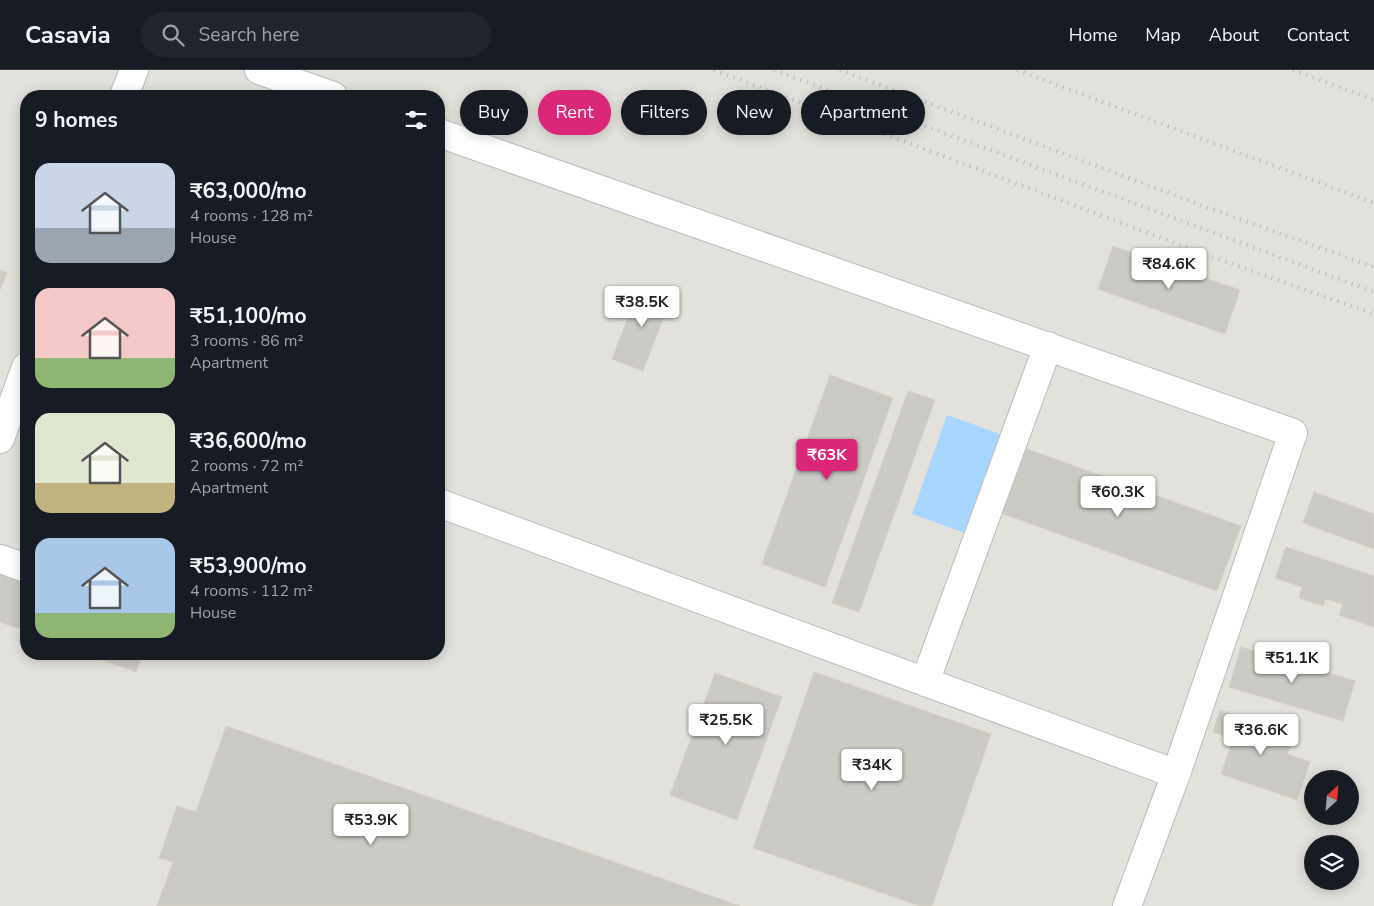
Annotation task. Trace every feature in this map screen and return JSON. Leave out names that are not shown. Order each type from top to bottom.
[{"type":"lane","points":[[126,90],[134,70]]},
{"type":"lane","points":[[259,70],[316,90]]},
{"type":"lane","points":[[445,135],[1294,433],[1176,774],[1127,906]]},
{"type":"lane","points":[[924,682],[1048,346]]},
{"type":"lane","points":[[0,439],[20,384]]},
{"type":"lane","points":[[445,505],[1176,774]]},
{"type":"lane","points":[[0,559],[20,566]]},
{"type":"shaded area","points":[[0,70],[1374,70],[1374,906],[0,906]]},
{"type":"water","points":[[947,415],[1000,434],[965,533],[912,514]]},
{"type":"building","points":[[1113,246],[1240,290],[1225,334],[1098,289]]},
{"type":"building","points":[[0,270],[7,273],[0,290]]},
{"type":"building","points":[[640,286],[671,298],[643,371],[612,359]]},
{"type":"building","points":[[830,375],[893,398],[825,587],[762,564]]},
{"type":"building","points":[[908,391],[935,400],[859,612],[832,603]]},
{"type":"building","points":[[1019,446],[1241,526],[1217,591],[995,511]]},
{"type":"building","points":[[1314,492],[1374,514],[1374,549],[1303,523]]},
{"type":"building","points":[[1286,547],[1374,576],[1374,627],[1339,615],[1343,604],[1326,599],[1323,606],[1299,598],[1302,587],[1275,578]]},
{"type":"building","points":[[4,566],[20,572],[20,629],[0,622],[0,575]]},
{"type":"building","points":[[1241,647],[1355,681],[1343,721],[1229,687]]},
{"type":"building","points":[[103,660],[141,660],[136,672]]},
{"type":"building","points":[[814,672],[991,734],[932,906],[920,906],[753,848]]},
{"type":"building","points":[[715,673],[782,697],[737,820],[670,795]]},
{"type":"building","points":[[1220,710],[1294,735],[1287,754],[1310,762],[1307,770],[1304,770],[1304,780],[1297,800],[1221,774],[1233,739],[1213,732]]},
{"type":"building","points":[[226,726],[740,906],[157,906],[173,862],[159,858],[177,806],[196,812]]},
{"type":"railway","points":[[714,70],[1204,254],[1374,314]]},
{"type":"railway","points":[[774,70],[1374,292]]},
{"type":"railway","points":[[840,70],[1206,207],[1374,267]]},
{"type":"railway","points":[[1017,70],[1374,203]]},
{"type":"railway","points":[[1293,70],[1374,100]]}]
